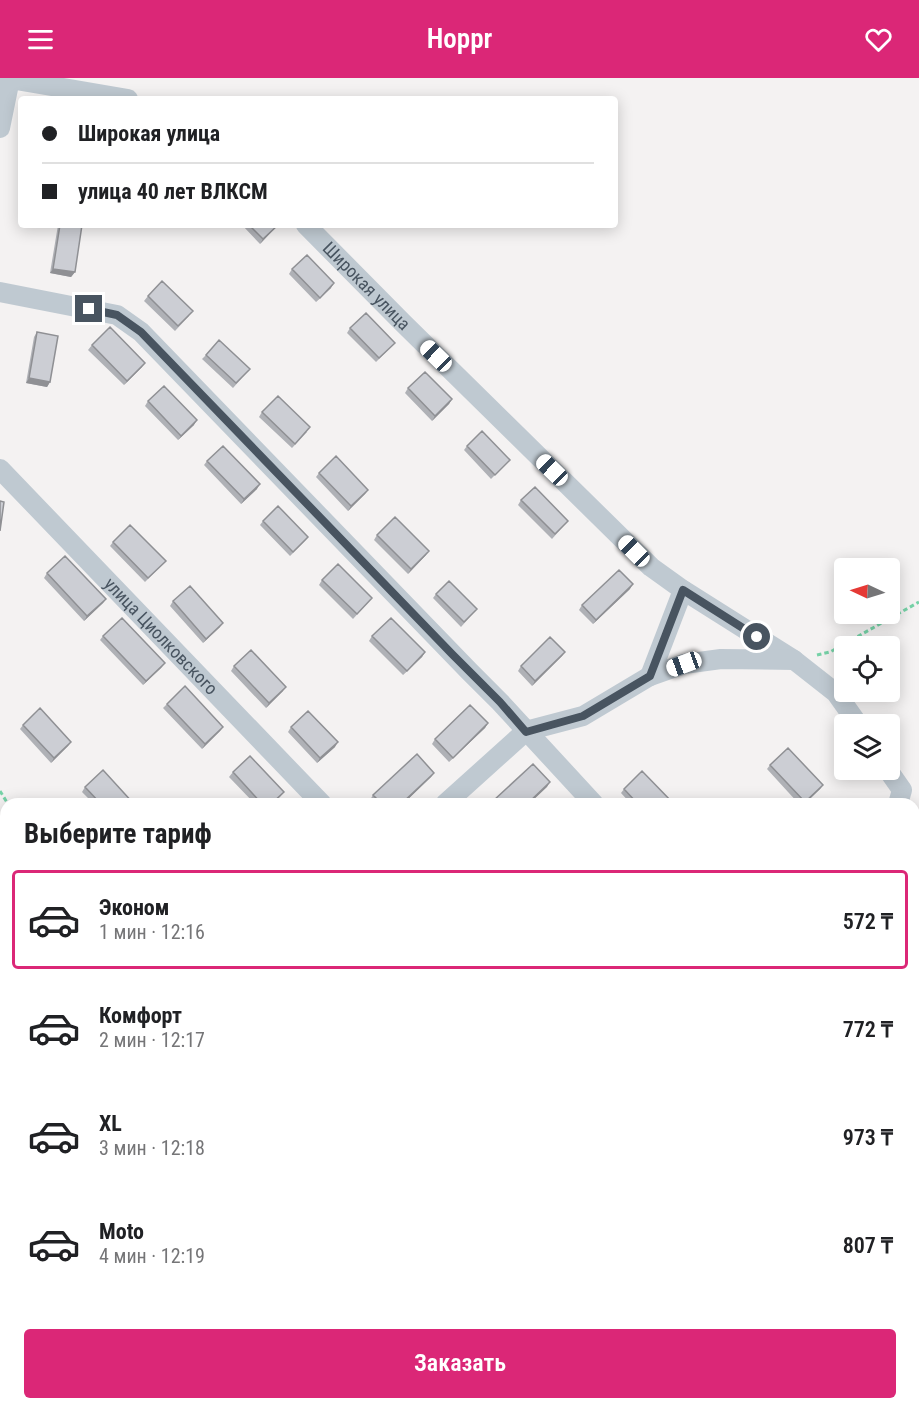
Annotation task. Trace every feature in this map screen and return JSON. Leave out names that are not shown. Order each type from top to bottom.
[{"type":"street","points":[[0,128],[10,78],[111,96]]},
{"type":"street","name":"Широкая улица","points":[[309,228],[651,567],[683,590],[794,660],[836,693],[851,714]]},
{"type":"street","points":[[0,292],[117,315],[141,332],[500,702],[588,798]]},
{"type":"street","name":"улица Циолковского","points":[[0,469],[316,798]]},
{"type":"street","points":[[650,676],[683,590]]},
{"type":"street","points":[[452,798],[526,732],[583,716],[650,676],[684,664],[721,659],[794,660]]},
{"type":"street","points":[[895,780],[902,790],[900,798]]},
{"type":"path","points":[[794,660],[830,652],[919,602]]},
{"type":"building","points":[[60,228],[82,228],[75,272],[53,269]]},
{"type":"building","points":[[252,228],[275,228],[263,239]]},
{"type":"building","points":[[307,255],[334,283],[320,298],[292,269]]},
{"type":"building","points":[[162,281],[193,311],[178,326],[148,296]]},
{"type":"building","points":[[366,313],[395,343],[379,358],[350,328]]},
{"type":"building","points":[[110,327],[145,363],[127,381],[92,345]]},
{"type":"building","points":[[37,332],[58,336],[50,382],[29,378]]},
{"type":"building","points":[[219,340],[250,369],[236,383],[206,355]]},
{"type":"building","points":[[425,372],[452,399],[435,416],[408,388]]},
{"type":"building","points":[[164,386],[197,420],[181,436],[148,401]]},
{"type":"building","points":[[278,396],[310,427],[295,444],[262,412]]},
{"type":"building","points":[[482,431],[510,460],[495,475],[467,446]]},
{"type":"building","points":[[223,446],[260,484],[244,499],[207,461]]},
{"type":"building","points":[[336,456],[368,490],[351,506],[319,473]]},
{"type":"building","points":[[535,487],[568,521],[555,534],[521,500]]},
{"type":"building","points":[[0,501],[4,502],[0,531]]},
{"type":"building","points":[[278,506],[308,537],[293,552],[263,521]]},
{"type":"building","points":[[395,517],[429,551],[411,569],[377,535]]},
{"type":"building","points":[[130,525],[166,561],[148,578],[113,542]]},
{"type":"building","points":[[65,556],[106,599],[87,616],[47,573]]},
{"type":"building","points":[[338,564],[372,598],[357,614],[322,580]]},
{"type":"building","points":[[619,570],[633,584],[596,620],[582,605]]},
{"type":"building","points":[[449,581],[477,609],[464,622],[436,594]]},
{"type":"building","points":[[190,586],[223,623],[206,639],[173,601]]},
{"type":"building","points":[[122,618],[165,663],[146,681],[103,636]]},
{"type":"building","points":[[391,618],[425,652],[407,671],[372,636]]},
{"type":"building","points":[[550,637],[565,652],[535,681],[521,666]]},
{"type":"building","points":[[251,650],[286,687],[269,703],[234,666]]},
{"type":"building","points":[[185,686],[223,727],[205,744],[167,704]]},
{"type":"building","points":[[470,705],[488,723],[453,758],[435,739]]},
{"type":"building","points":[[40,708],[71,742],[54,758],[23,725]]},
{"type":"building","points":[[308,711],[338,742],[320,758],[291,727]]},
{"type":"building","points":[[788,748],[823,785],[809,798],[801,798],[770,765]]},
{"type":"building","points":[[417,754],[434,773],[407,798],[376,798],[373,795]]},
{"type":"building","points":[[250,756],[284,792],[278,798],[257,798],[233,772]]},
{"type":"building","points":[[533,764],[550,782],[533,798],[496,798]]},
{"type":"building","points":[[103,770],[129,798],[95,798],[85,787]]},
{"type":"building","points":[[642,771],[668,798],[632,798],[624,789]]},
{"type":"route","points":[[89,309],[117,315],[141,332],[500,702],[526,732],[583,716],[650,676],[683,590],[757,637]]}]
